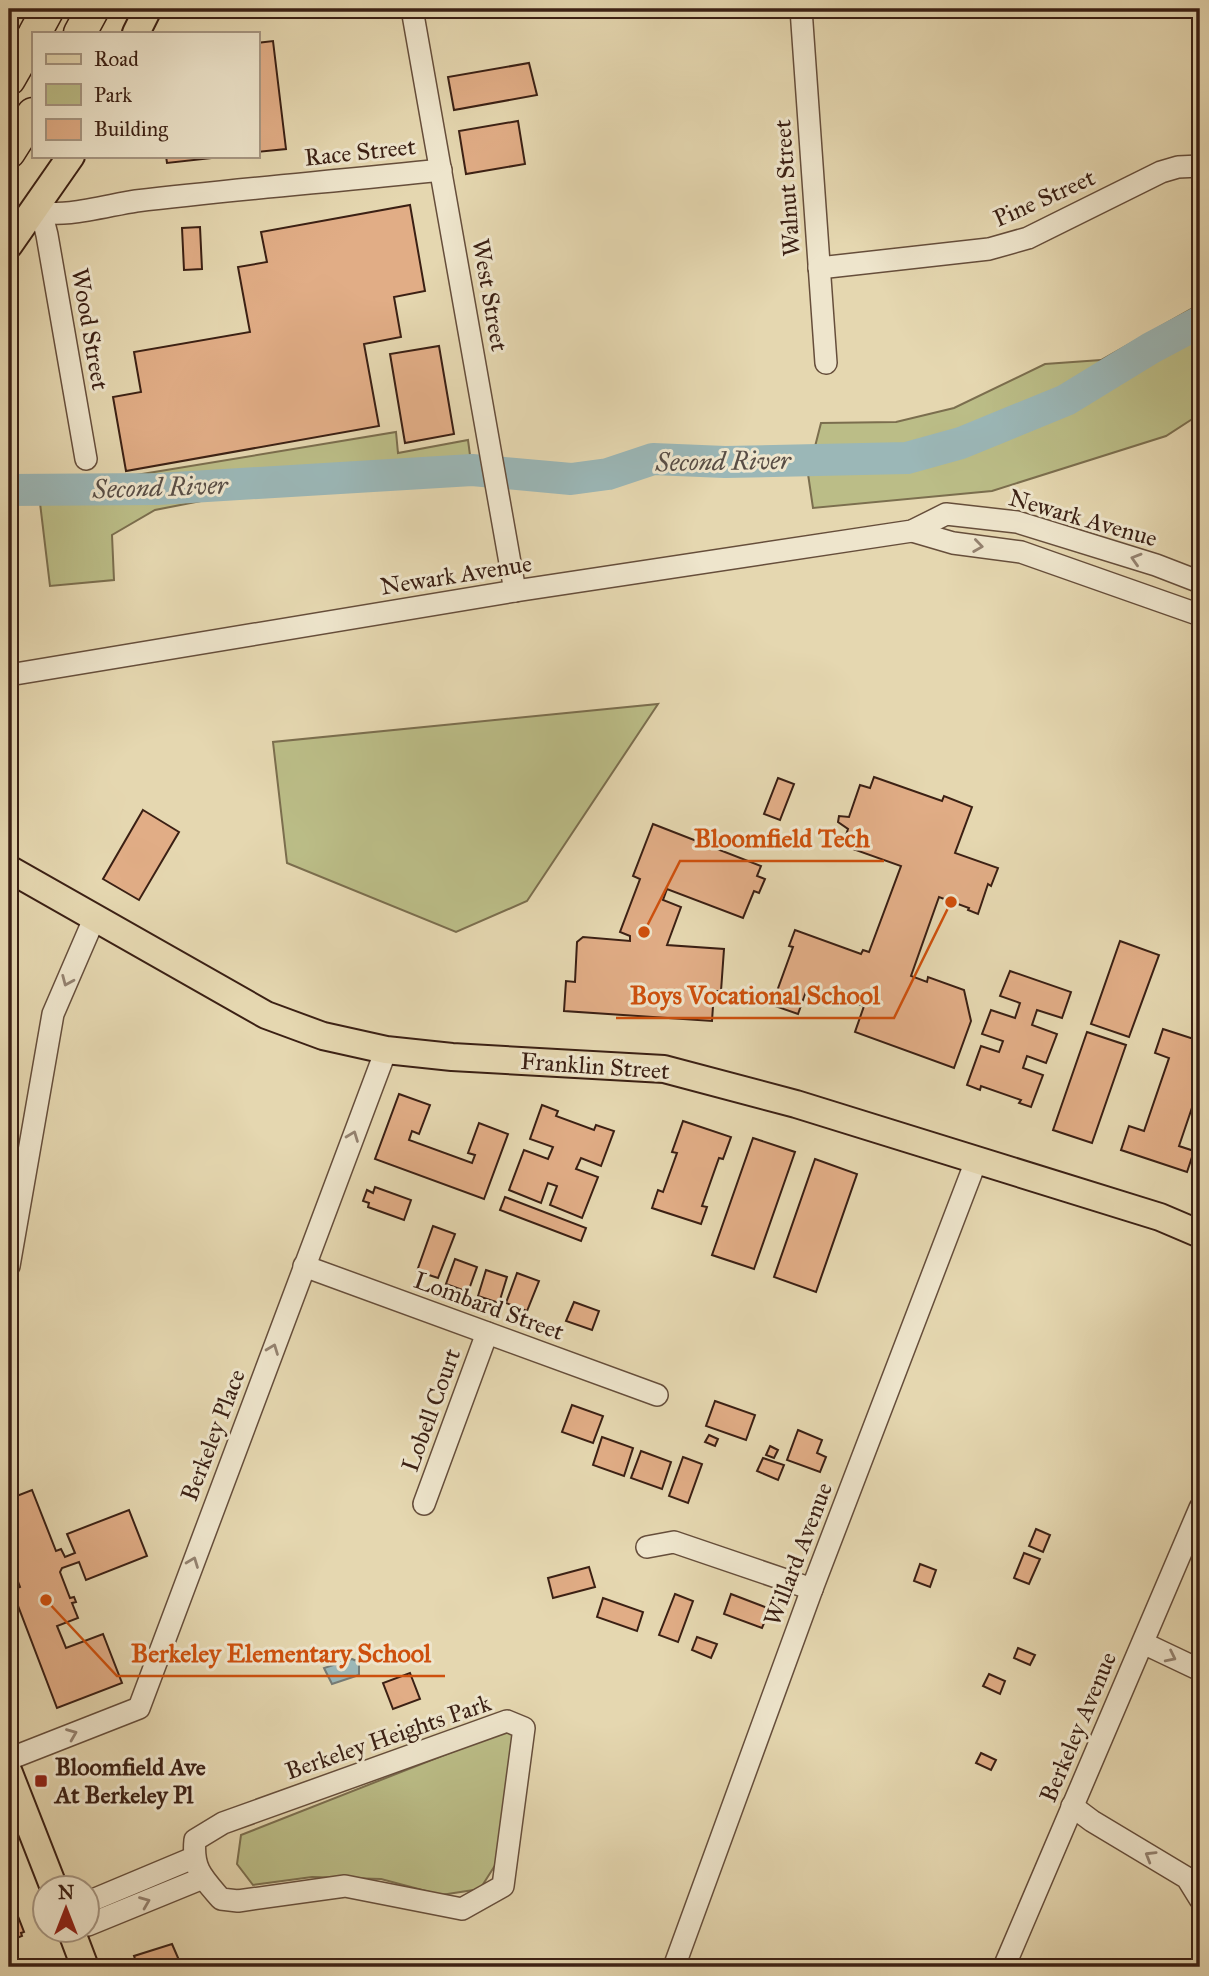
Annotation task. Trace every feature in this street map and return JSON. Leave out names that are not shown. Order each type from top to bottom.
[{"type":"highway","points":[[36,32],[48,9]]},
{"type":"highway","points":[[81,32],[93,9]]},
{"type":"highway","points":[[9,79],[32,39]]},
{"type":"highway","points":[[9,152],[32,116]]},
{"type":"main road","points":[[136,32],[148,9]]},
{"type":"main road","points":[[9,245],[70,158]]},
{"type":"main road","name":"Franklin Street","points":[[9,869],[266,1015],[323,1036],[386,1050],[452,1057],[664,1069],[796,1104],[1160,1217],[1200,1234]]},
{"type":"main road","points":[[9,1773],[49,1874]]},
{"type":"main road","points":[[80,1944],[85,1967]]},
{"type":"street","name":"West Street","points":[[412,9],[515,591]]},
{"type":"street","name":"Walnut Street","points":[[800,9],[826,363]]},
{"type":"street","name":"Pine Street","points":[[819,268],[989,249],[1016,243],[1161,172],[1178,167],[1200,166]]},
{"type":"street","name":"Race Street","points":[[35,210],[57,214],[138,201],[441,170]]},
{"type":"street","name":"Wood Street","points":[[35,210],[44,223],[47,235],[86,459]]},
{"type":"street","name":"Newark Avenue","points":[[9,675],[515,591],[912,531],[946,514],[1017,522],[1156,565],[1200,582]]},
{"type":"street","name":"Newark Avenue","points":[[912,531],[953,543],[1021,552],[1200,615]]},
{"type":"street","points":[[9,1266],[53,1014],[94,919]]},
{"type":"street","name":"Berkeley Place","points":[[9,1759],[139,1708],[386,1050]]},
{"type":"street","name":"Willard Avenue","points":[[674,1967],[812,1589],[976,1161]]},
{"type":"street","name":"Lombard Street","points":[[304,1266],[657,1395]]},
{"type":"street","name":"Lobell Court","points":[[424,1504],[487,1333]]},
{"type":"street","name":"Berkeley Avenue","points":[[1007,1966],[1200,1508]]},
{"type":"street","points":[[647,1547],[674,1542],[812,1589]]},
{"type":"street","points":[[1143,1643],[1200,1670]]},
{"type":"street","name":"Berkeley Heights Park","points":[[507,1721],[524,1728],[503,1886],[462,1909],[345,1886],[238,1901],[221,1899],[203,1878],[193,1858],[195,1840],[223,1823],[507,1721]]},
{"type":"street","points":[[1072,1807],[1187,1878],[1200,1899]]},
{"type":"street","points":[[102,1896],[193,1858]]},
{"type":"street","points":[[102,1919],[203,1878]]},
{"type":"green space","points":[[1200,304],[1200,414],[1166,436],[992,491],[813,508],[808,474],[821,423],[896,422],[954,408],[1045,364],[1101,360]]},
{"type":"green space","points":[[396,432],[398,453],[468,440],[472,470],[313,479],[155,510],[112,535],[114,580],[50,586],[40,503],[136,475]]},
{"type":"green space","points":[[658,704],[527,901],[456,932],[287,863],[273,742]]},
{"type":"green space","points":[[513,1728],[515,1748],[501,1856],[480,1889],[441,1895],[381,1879],[312,1877],[253,1885],[237,1864],[241,1835]]},
{"type":"water","points":[[352,1659],[359,1662],[359,1675],[332,1684],[324,1668]]},
{"type":"building","points":[[273,41],[286,149],[259,152],[259,43]]},
{"type":"building","points":[[529,63],[537,95],[454,110],[448,77]]},
{"type":"building","points":[[518,121],[525,164],[466,174],[459,131]]},
{"type":"building","points":[[166,158],[212,158],[167,163]]},
{"type":"building","points":[[410,205],[425,291],[394,297],[401,337],[364,344],[379,426],[126,471],[113,397],[141,392],[134,352],[250,332],[238,267],[267,262],[261,232]]},
{"type":"building","points":[[200,227],[202,269],[184,270],[182,228]]},
{"type":"building","points":[[439,346],[454,434],[405,443],[390,354]]},
{"type":"building","points":[[874,777],[942,801],[944,796],[972,807],[955,853],[998,868],[991,886],[988,884],[978,914],[939,897],[911,976],[927,982],[928,977],[964,990],[971,1021],[954,1068],[855,1032],[864,1006],[808,986],[798,1014],[772,1005],[793,947],[789,946],[795,930],[861,954],[863,950],[869,952],[901,866],[850,848],[854,838],[846,835],[848,829],[838,822],[839,816],[849,817],[860,785],[870,788]]},
{"type":"building","points":[[778,778],[794,784],[780,820],[764,814]]},
{"type":"building","points":[[143,810],[179,832],[139,900],[103,879]]},
{"type":"building","points":[[653,824],[761,866],[757,876],[765,879],[759,893],[754,891],[743,918],[667,889],[663,900],[681,907],[667,945],[724,949],[721,991],[714,991],[712,1021],[564,1011],[566,981],[575,982],[577,942],[583,937],[630,941],[630,936],[620,932],[640,879],[633,876]]},
{"type":"building","points":[[1120,941],[1159,955],[1129,1037],[1091,1024]]},
{"type":"building","points":[[1010,971],[1071,992],[1062,1018],[1037,1010],[1032,1025],[1057,1034],[1046,1063],[1027,1056],[1023,1068],[1043,1075],[1031,1107],[1019,1103],[1021,1100],[981,1086],[980,1090],[967,1085],[981,1046],[999,1052],[1003,1041],[982,1034],[991,1010],[1015,1018],[1020,1003],[1000,996]]},
{"type":"building","points":[[1163,1029],[1200,1041],[1200,1084],[1179,1146],[1194,1151],[1187,1172],[1121,1150],[1129,1126],[1144,1131],[1169,1058],[1155,1053]]},
{"type":"building","points":[[1087,1032],[1126,1045],[1092,1143],[1053,1130]]},
{"type":"building","points":[[399,1094],[430,1105],[419,1134],[412,1131],[409,1140],[472,1163],[475,1155],[468,1153],[479,1123],[508,1134],[484,1199],[375,1159]]},
{"type":"building","points":[[542,1105],[558,1111],[556,1116],[594,1130],[596,1125],[614,1131],[601,1166],[581,1158],[576,1169],[598,1177],[582,1218],[550,1205],[557,1186],[548,1183],[541,1203],[509,1190],[524,1150],[548,1159],[553,1147],[530,1139]]},
{"type":"building","points":[[683,1121],[731,1137],[723,1159],[719,1158],[702,1206],[707,1207],[701,1224],[652,1208],[658,1190],[663,1192],[677,1153],[672,1152]]},
{"type":"building","points":[[753,1138],[795,1152],[754,1269],[712,1255]]},
{"type":"building","points":[[815,1159],[857,1174],[816,1292],[774,1277]]},
{"type":"building","points":[[375,1187],[411,1200],[404,1220],[368,1207],[369,1203],[363,1201],[367,1190],[373,1193]]},
{"type":"building","points":[[505,1197],[586,1228],[581,1241],[500,1210]]},
{"type":"building","points":[[433,1226],[455,1234],[438,1278],[417,1271]]},
{"type":"building","points":[[455,1259],[477,1267],[468,1292],[446,1284]]},
{"type":"building","points":[[486,1270],[507,1277],[499,1303],[478,1296]]},
{"type":"building","points":[[517,1273],[539,1281],[527,1311],[506,1303]]},
{"type":"building","points":[[574,1302],[599,1311],[592,1330],[566,1321]]},
{"type":"building","points":[[715,1401],[755,1415],[746,1440],[706,1426]]},
{"type":"building","points":[[572,1405],[603,1416],[593,1443],[562,1432]]},
{"type":"building","points":[[798,1430],[822,1440],[817,1453],[826,1457],[820,1472],[787,1460]]},
{"type":"building","points":[[709,1435],[718,1439],[715,1446],[705,1442]]},
{"type":"building","points":[[602,1437],[633,1448],[624,1476],[593,1465]]},
{"type":"building","points":[[770,1446],[778,1450],[774,1458],[766,1455]]},
{"type":"building","points":[[641,1451],[671,1462],[662,1489],[631,1478]]},
{"type":"building","points":[[683,1457],[702,1464],[688,1503],[669,1496]]},
{"type":"building","points":[[763,1458],[784,1465],[778,1480],[757,1471]]},
{"type":"building","points":[[32,1490],[56,1551],[61,1549],[65,1557],[75,1553],[67,1534],[129,1510],[147,1556],[86,1580],[79,1562],[62,1568],[60,1572],[70,1598],[74,1597],[76,1602],[72,1603],[78,1618],[57,1626],[66,1648],[103,1634],[122,1683],[57,1708],[12,1590],[20,1587],[14,1571],[9,1573],[9,1499]]},
{"type":"building","points":[[1036,1529],[1050,1535],[1043,1552],[1029,1546]]},
{"type":"building","points":[[1024,1553],[1040,1559],[1029,1584],[1014,1578]]},
{"type":"building","points":[[920,1564],[936,1570],[930,1587],[914,1581]]},
{"type":"building","points":[[589,1567],[595,1587],[553,1598],[548,1578]]},
{"type":"building","points":[[675,1594],[693,1601],[678,1642],[659,1635]]},
{"type":"building","points":[[731,1594],[770,1609],[762,1628],[724,1614]]},
{"type":"building","points":[[603,1598],[643,1612],[637,1631],[597,1617]]},
{"type":"building","points":[[697,1637],[717,1644],[711,1658],[692,1650]]},
{"type":"building","points":[[1018,1648],[1035,1655],[1030,1665],[1014,1658]]},
{"type":"building","points":[[410,1673],[420,1699],[393,1709],[383,1683]]},
{"type":"building","points":[[989,1674],[1005,1681],[1000,1694],[983,1686]]},
{"type":"building","points":[[981,1753],[996,1760],[991,1770],[976,1763]]},
{"type":"building","points":[[9,1893],[24,1932],[21,1933],[22,1936],[9,1941]]},
{"type":"building","points":[[172,1944],[182,1967],[138,1967],[134,1956]]},
{"type":"waterway","name":"Second River","points":[[9,490],[158,489],[472,470],[571,479],[608,474],[653,459],[725,462],[907,458],[961,443],[1066,400],[1151,348],[1200,322]]},
{"type":"place","name":"Boys Vocational School","points":[[951,902]]},
{"type":"place","name":"Bloomfield Tech","points":[[644,932]]},
{"type":"place","name":"Berkeley Elementary School","points":[[46,1600]]},
{"type":"place","name":"Bloomfield Ave At Berkeley Pl","points":[[41,1781]]}]
